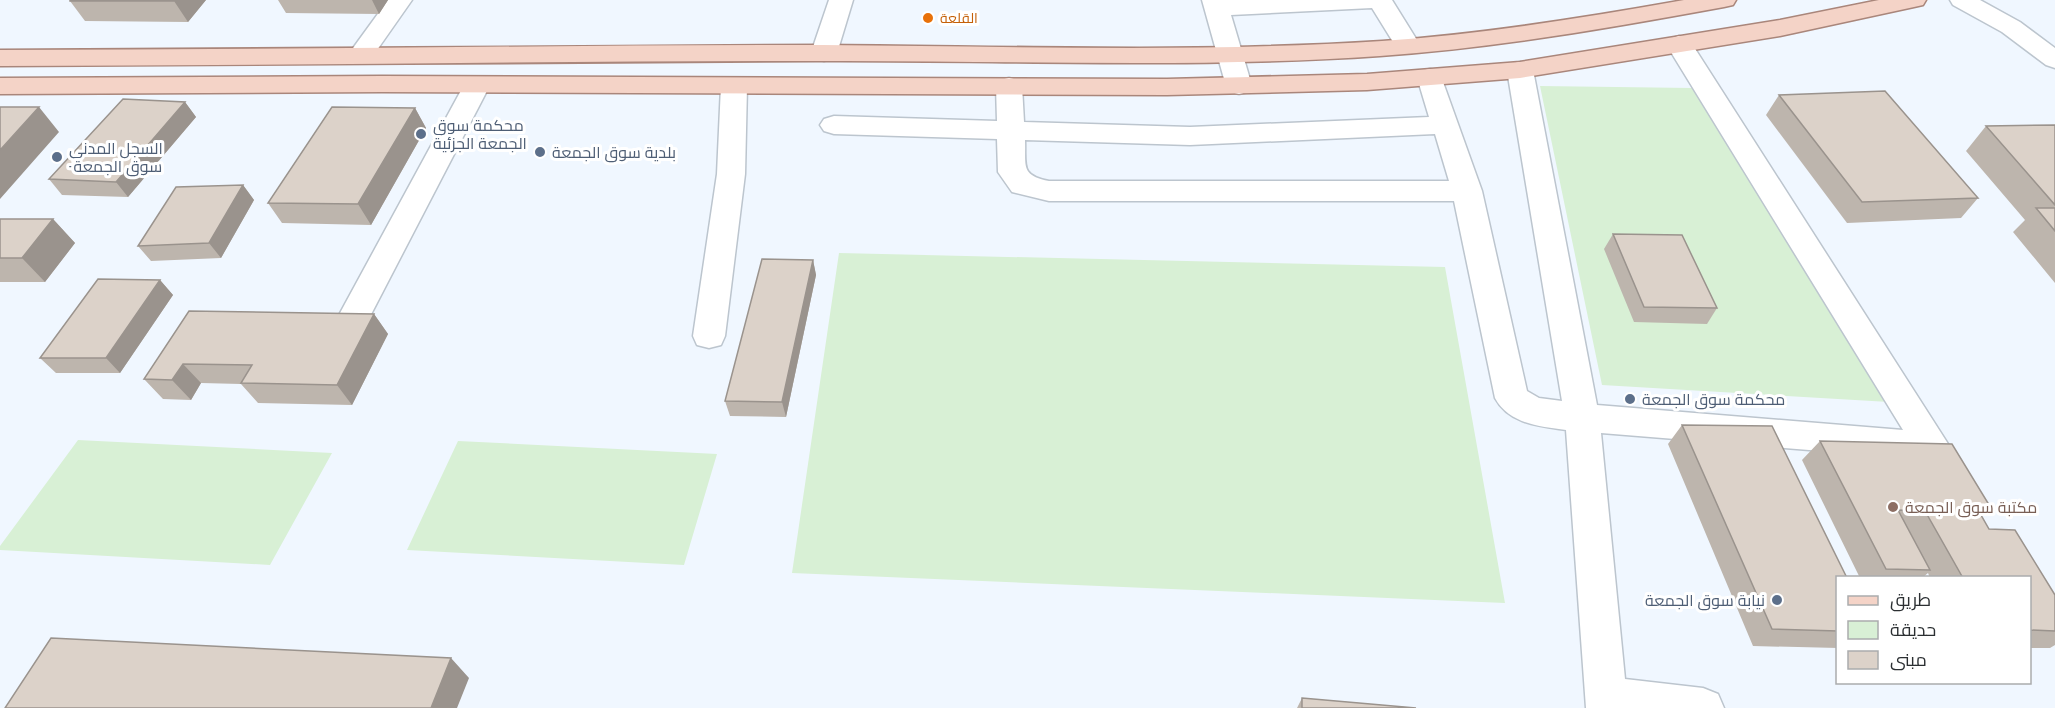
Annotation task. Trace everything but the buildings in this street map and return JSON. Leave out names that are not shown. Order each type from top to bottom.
[{"type":"main road","points":[[0,58],[824,53],[1232,54],[1340,51],[1596,23],[1724,0]]},
{"type":"main road","points":[[7,86],[1239,86],[1367,82],[1520,70],[1780,28],[1914,0]]},
{"type":"street","points":[[361,55],[400,0]]},
{"type":"street","points":[[824,53],[841,0]]},
{"type":"street","points":[[1239,86],[1232,54],[1215,4],[1380,0],[1407,45]]},
{"type":"street","points":[[1962,0],[2011,27],[2051,53]]},
{"type":"street","points":[[1679,44],[1956,483]]},
{"type":"street","points":[[1520,70],[1582,418],[1606,702],[1703,708]]},
{"type":"street","points":[[1430,77],[1467,191],[1512,398],[1531,411],[1582,418],[1932,447]]},
{"type":"street","points":[[350,326],[477,85]]},
{"type":"street","points":[[709,336],[731,174],[734,86]]},
{"type":"street","points":[[1009,86],[1012,172],[1022,185],[1049,191],[1467,191]]},
{"type":"street","points":[[834,125],[1190,136],[1446,125]]},
{"type":"green space","points":[[1540,86],[1692,88],[1889,402],[1602,385]]},
{"type":"green space","points":[[839,253],[1445,267],[1505,603],[792,573]]},
{"type":"green space","points":[[78,440],[332,453],[270,565],[0,550],[0,546]]},
{"type":"green space","points":[[458,441],[717,454],[684,565],[407,550]]},
{"type":"place","name":"القلعة","points":[[928,18]]},
{"type":"place","name":"محكمة سوق الجمعة الجزئية","points":[[421,134]]},
{"type":"place","name":"بلدية سوق الجمعة","points":[[540,152]]},
{"type":"place","name":"السجل المدني -سوق الجمعة","points":[[57,157]]},
{"type":"place","name":"محكمة سوق الجمعة","points":[[1630,399]]},
{"type":"place","name":"مكتبة سوق الجمعة","points":[[1893,507]]},
{"type":"place","name":"نيابة سوق الجمعة","points":[[1777,600]]}]
